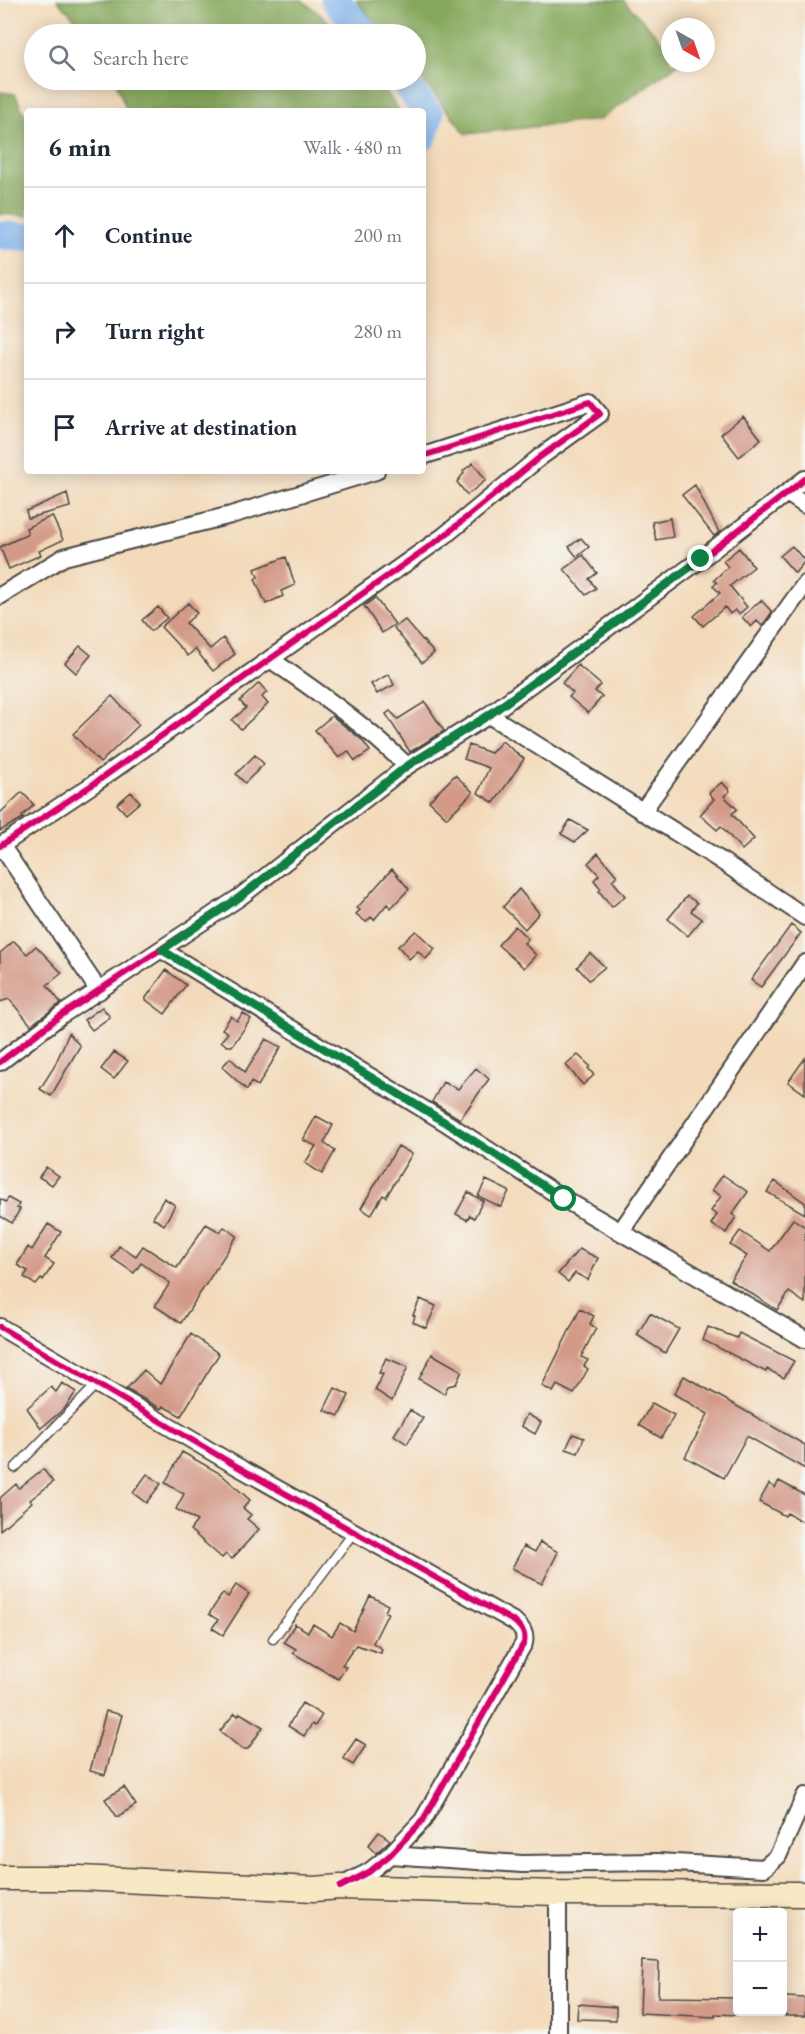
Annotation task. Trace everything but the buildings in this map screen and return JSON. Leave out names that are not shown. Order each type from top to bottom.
[{"type":"street","points":[[99,991],[0,846],[444,536],[540,457],[600,414],[590,402],[426,455]]},
{"type":"street","points":[[0,596],[64,557],[231,515],[366,474]]},
{"type":"street","points":[[0,1062],[60,1016],[240,897],[407,766],[489,715],[805,479]]},
{"type":"street","points":[[787,493],[805,505]]},
{"type":"street","points":[[642,813],[805,584]]},
{"type":"street","points":[[270,659],[326,697],[383,742],[407,766]]},
{"type":"street","points":[[489,715],[720,860],[805,917]]},
{"type":"street","points":[[162,950],[448,1124],[564,1199],[805,1339]]},
{"type":"street","points":[[621,1231],[805,963]]},
{"type":"street","points":[[0,1327],[354,1532],[515,1622],[525,1635],[525,1643],[423,1820],[390,1855],[369,1872],[340,1887]]},
{"type":"street","points":[[390,1855],[522,1864],[657,1862],[764,1868],[778,1856],[805,1796]]},
{"type":"street","points":[[0,1878],[80,1878],[314,1889],[340,1887],[558,1893],[805,1894]]},
{"type":"street","points":[[558,1893],[558,2034]]},
{"type":"lane","points":[[15,1468],[97,1384]]},
{"type":"lane","points":[[273,1639],[354,1532]]},
{"type":"green space","points":[[57,0],[302,0],[332,24],[80,24]]},
{"type":"green space","points":[[356,0],[623,0],[661,40],[661,72],[666,72],[599,120],[466,134],[426,84],[426,24],[376,24]]},
{"type":"green space","points":[[119,90],[385,90],[397,108],[126,108]]},
{"type":"green space","points":[[0,92],[15,94],[24,114],[24,216],[0,214]]},
{"type":"waterway","points":[[335,0],[357,24]]},
{"type":"waterway","points":[[410,90],[424,108]]},
{"type":"waterway","points":[[426,110],[430,115],[426,128]]},
{"type":"waterway","points":[[0,235],[24,237]]},
{"type":"cycle path","points":[[0,846],[92,785],[444,536],[540,457],[600,414],[590,402],[426,455]]},
{"type":"cycle path","points":[[0,1062],[60,1016],[240,897],[407,766],[489,715],[701,559],[805,479]]},
{"type":"cycle path","points":[[0,1327],[231,1463],[515,1622],[523,1631],[524,1643],[423,1820],[390,1855],[369,1872],[340,1887]]},
{"type":"route","points":[[564,1199],[448,1124],[162,950],[240,897],[407,766],[489,715],[701,559]]}]
